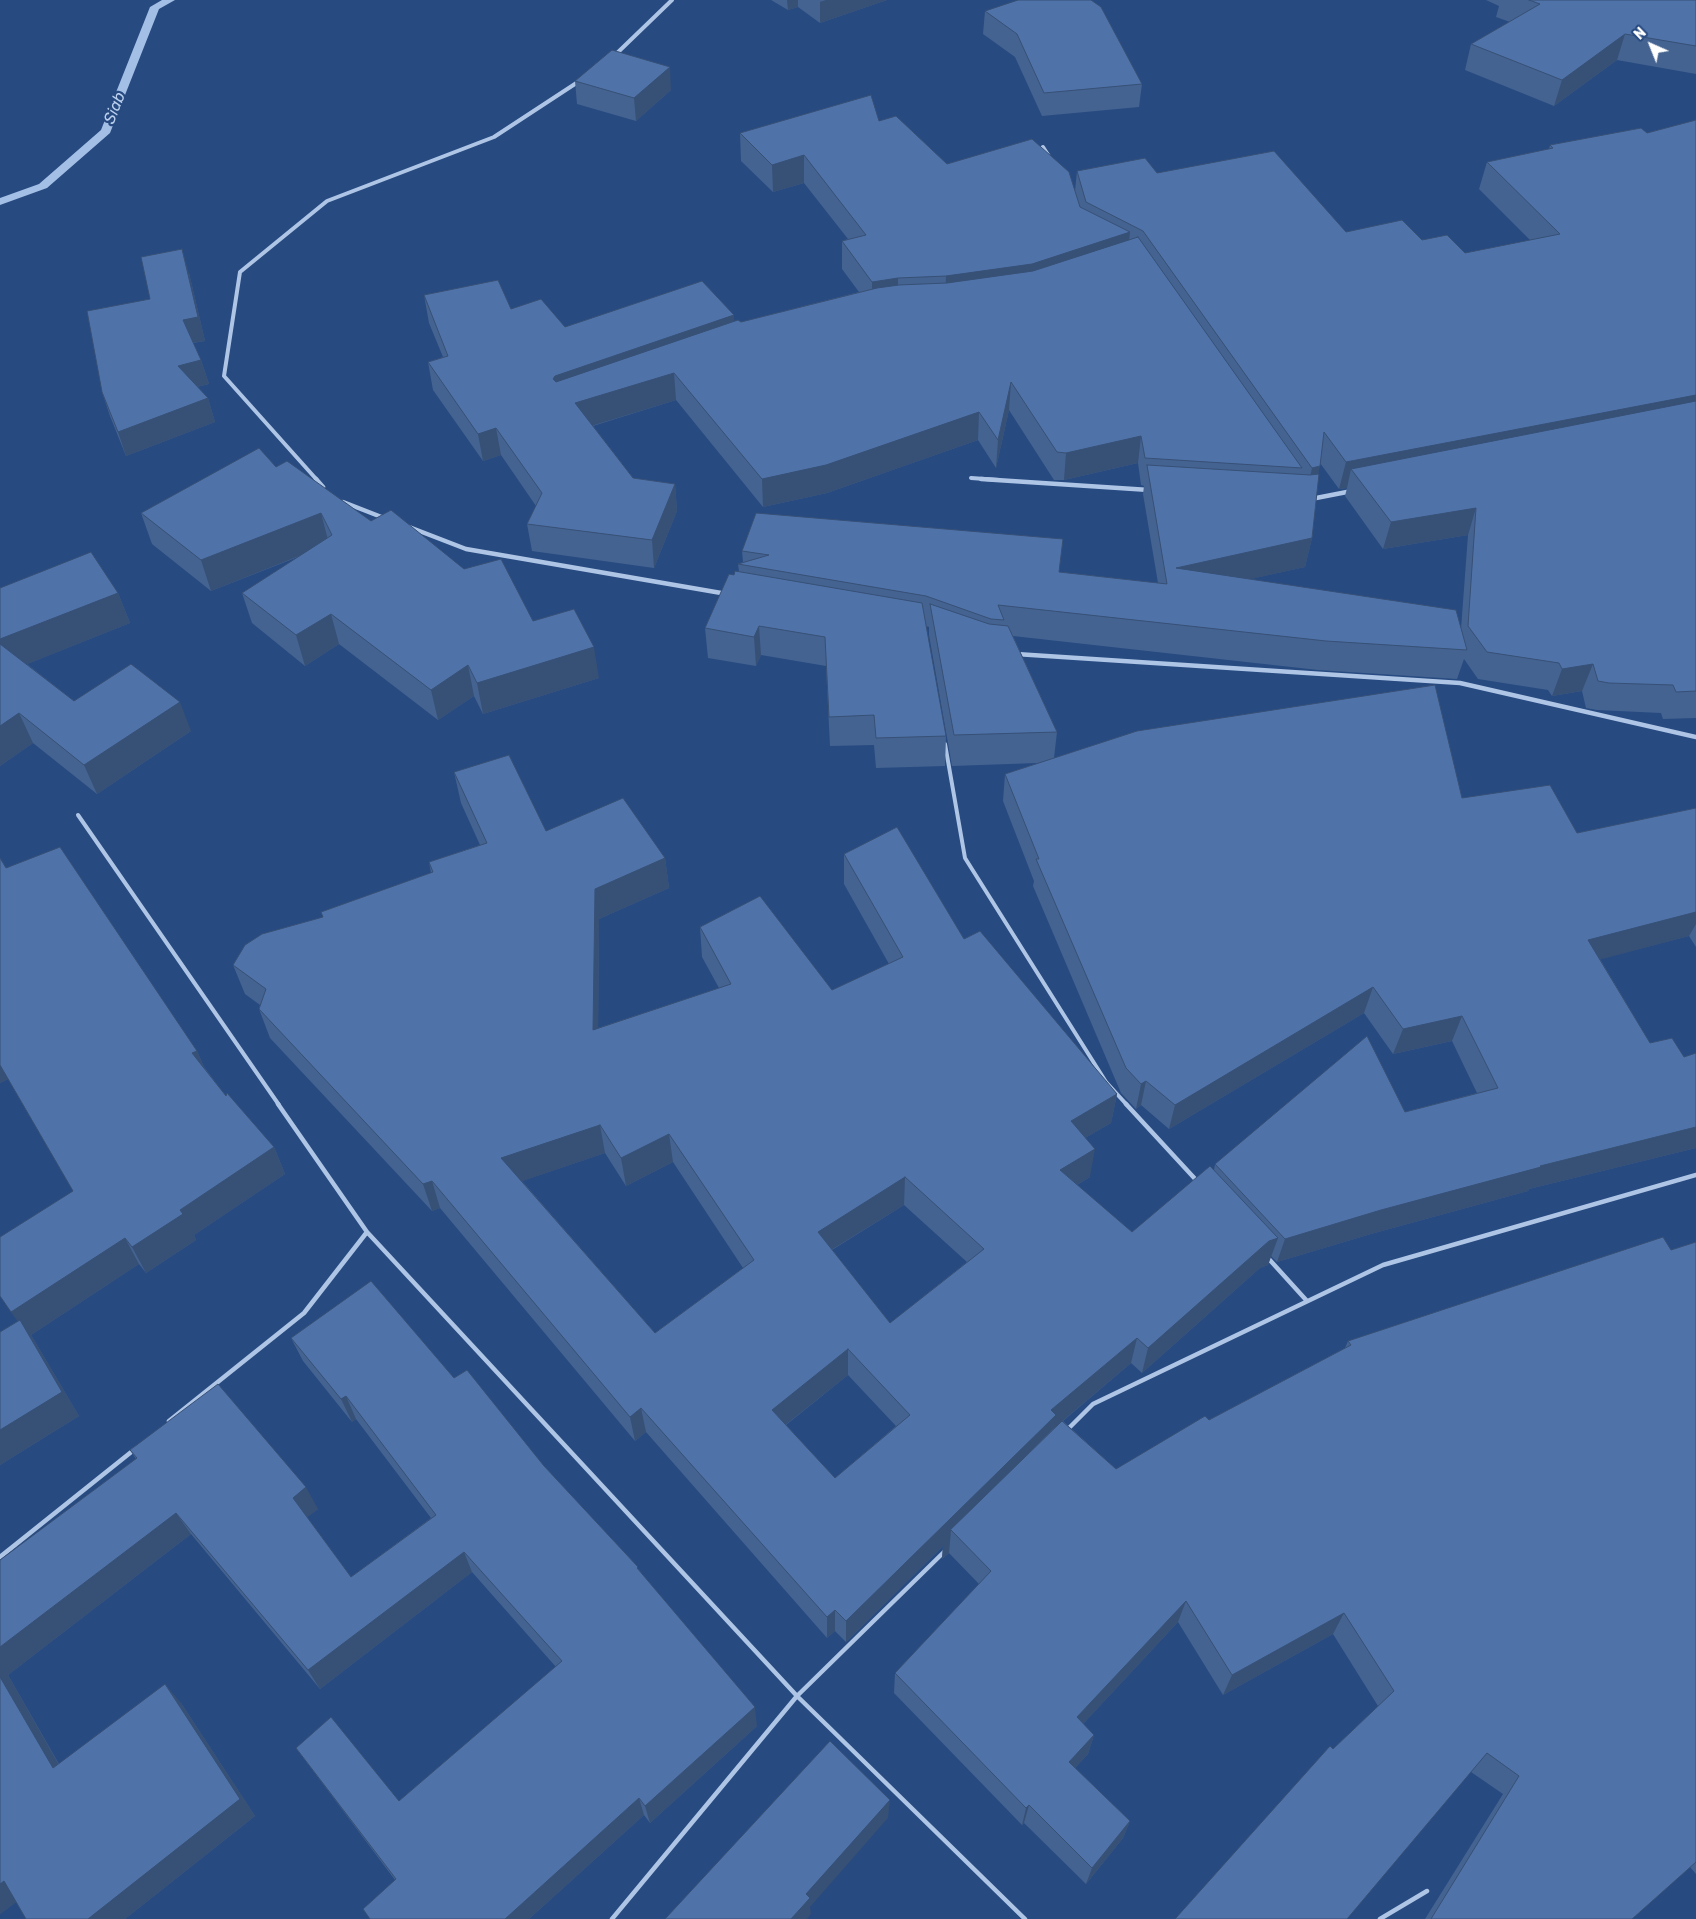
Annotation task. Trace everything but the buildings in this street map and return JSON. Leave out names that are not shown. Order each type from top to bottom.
[{"type":"street","points":[[607,62],[672,0]]},
{"type":"street","points":[[326,491],[224,376],[240,272],[327,201],[494,137],[582,78]]},
{"type":"street","points":[[1043,147],[1052,161]]},
{"type":"street","points":[[972,478],[1158,490]]},
{"type":"street","points":[[1304,500],[1353,491]]},
{"type":"street","points":[[341,502],[386,518]]},
{"type":"street","points":[[404,525],[466,549],[729,595]]},
{"type":"street","points":[[1008,653],[1460,683],[1696,737]]},
{"type":"lane","points":[[943,734],[965,858],[1106,1082],[1200,1184]]},
{"type":"lane","points":[[78,815],[367,1232],[797,1696],[1025,1919]]},
{"type":"lane","points":[[1058,1439],[1094,1404],[1383,1265],[1696,1175]]},
{"type":"lane","points":[[162,1427],[304,1313],[367,1232]]},
{"type":"lane","points":[[1267,1257],[1308,1301]]},
{"type":"lane","points":[[0,1557],[139,1445]]},
{"type":"lane","points":[[612,1919],[797,1696],[952,1543]]},
{"type":"lane","points":[[1380,1919],[1427,1891]]},
{"type":"waterway","name":"Siab","points":[[0,202],[43,186],[106,131],[155,7],[170,0]]}]
